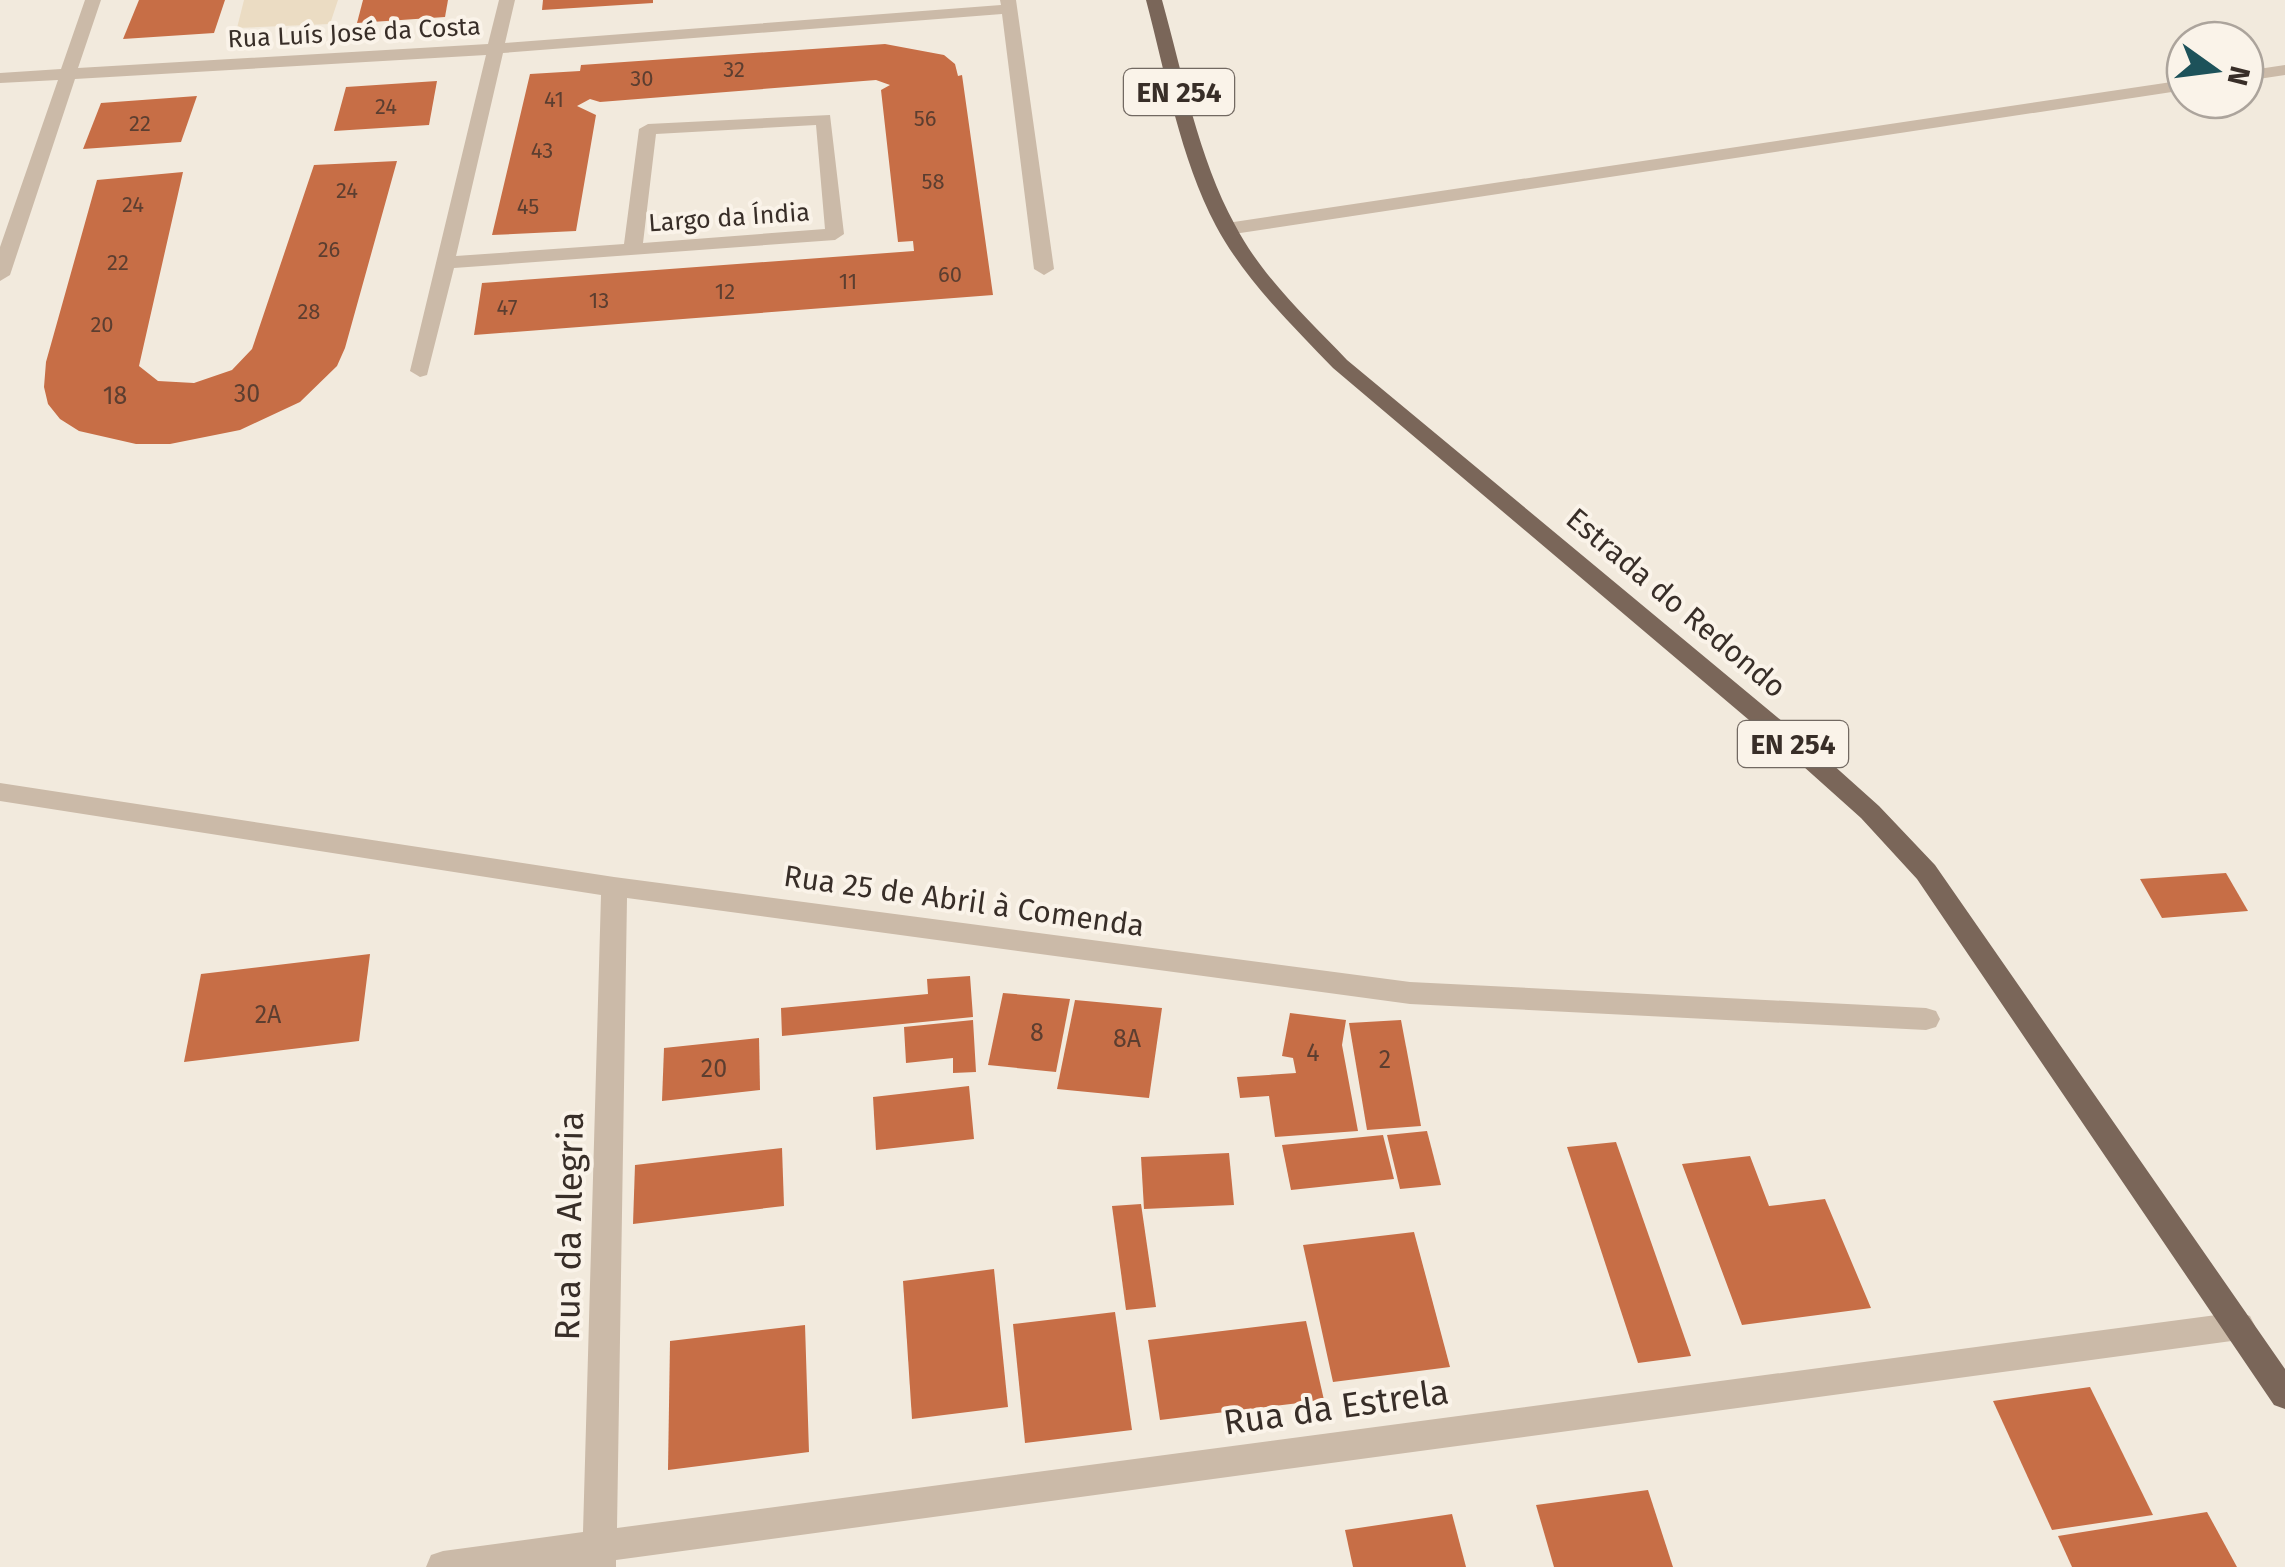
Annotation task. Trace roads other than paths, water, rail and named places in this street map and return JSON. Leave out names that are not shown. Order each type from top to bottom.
[{"type":"main road","name":"Estrada do Redondo","points":[[1154,0],[1205,183],[1228,228],[1271,290],[1340,364],[1803,752],[1870,812],[1926,872],[2285,1394]]},
{"type":"street","points":[[0,275],[93,0]]},
{"type":"street","points":[[420,371],[507,0]]},
{"type":"street","points":[[1009,4],[1044,269]]},
{"type":"street","name":"Rua Luís José da Costa","points":[[0,78],[496,49],[1009,4]]},
{"type":"street","points":[[1228,228],[2165,88]]},
{"type":"street","name":"Largo da Índia","points":[[445,263],[634,249],[835,234],[824,119],[648,129],[634,249]]},
{"type":"street","name":"Rua 25 de Abril à Comenda","points":[[0,792],[614,887],[1410,993],[1926,1019]]},
{"type":"street","name":"Rua da Alegria","points":[[600,1557],[614,887]]},
{"type":"street","name":"Rua da Estrela","points":[[443,1567],[600,1557],[2239,1326]]}]
